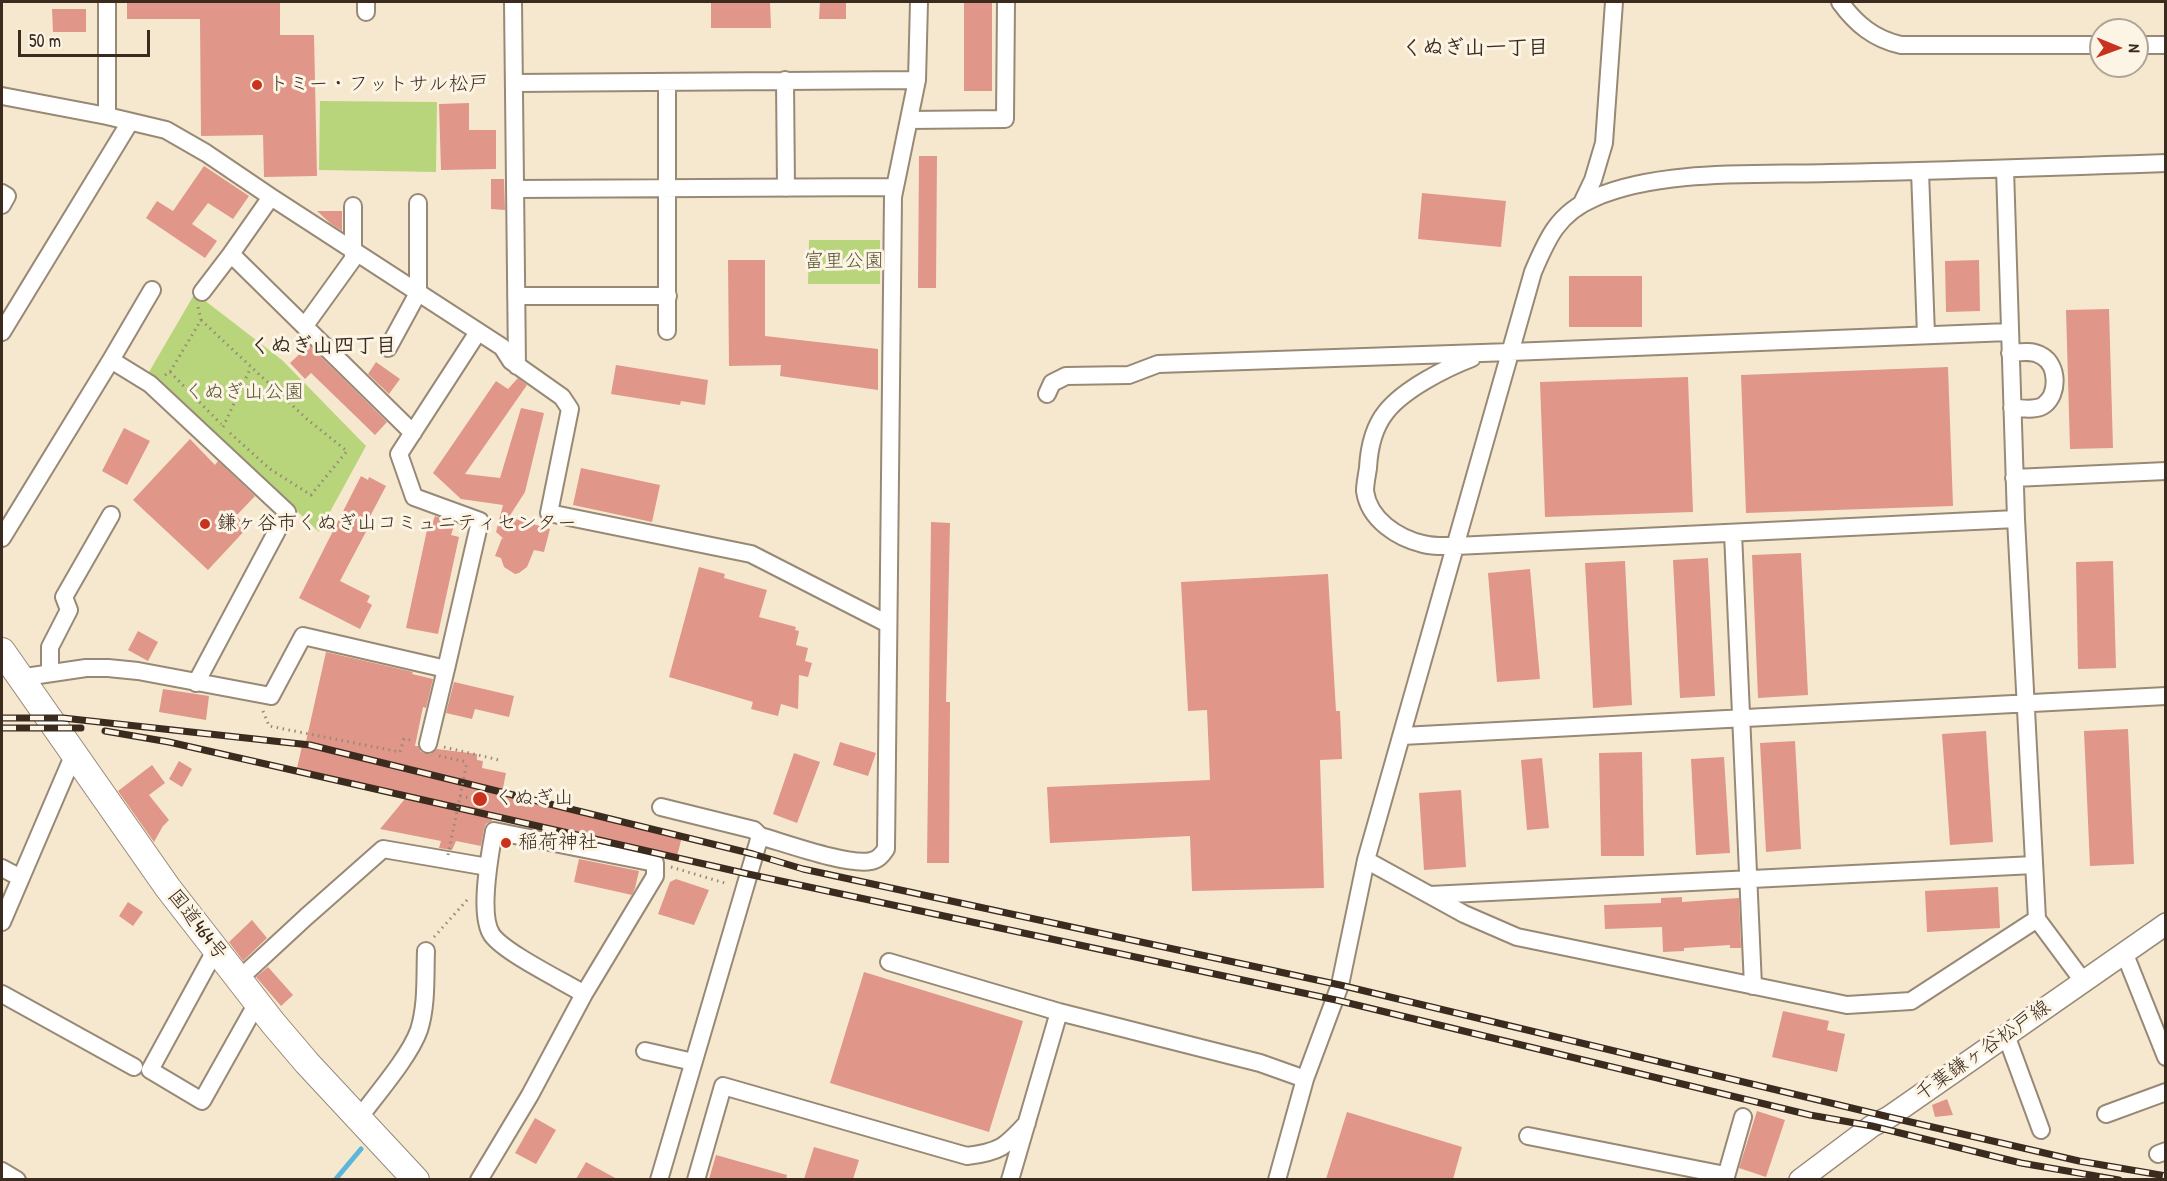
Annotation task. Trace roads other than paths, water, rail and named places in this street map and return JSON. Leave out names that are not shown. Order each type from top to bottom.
[{"type":"highway","name":"国道464号","points":[[2,651],[168,888],[257,1003],[307,1063],[416,1179]]},
{"type":"main road","name":"千葉鎌ヶ谷松戸線","points":[[1800,1179],[1872,1126],[2166,924]]},
{"type":"street","points":[[107,2],[107,116]]},
{"type":"street","points":[[513,2],[517,366]]},
{"type":"street","points":[[661,807],[754,830],[760,836],[824,854],[864,862],[874,861],[886,849],[894,187],[917,80],[918,2]]},
{"type":"street","points":[[909,120],[1005,119],[1006,2]]},
{"type":"street","points":[[1580,206],[1593,180],[1604,142],[1614,2]]},
{"type":"street","points":[[1840,2],[1865,29],[1885,42],[1901,45],[2089,45]]},
{"type":"street","points":[[2149,45],[2166,45]]},
{"type":"street","points":[[515,83],[917,80]]},
{"type":"street","points":[[785,81],[786,188]]},
{"type":"street","points":[[667,82],[667,331]]},
{"type":"street","points":[[2,96],[166,130],[206,153],[502,347],[511,361],[562,397],[570,409],[549,513],[751,554],[888,624]]},
{"type":"street","points":[[2,332],[130,122]]},
{"type":"street","points":[[1277,1179],[1305,1079],[1338,993],[1366,860],[1533,272],[1547,239],[1557,224],[1569,213],[1594,198],[1627,188],[1692,177],[2166,163]]},
{"type":"street","points":[[2005,169],[2014,478],[2037,919],[2083,981]]},
{"type":"street","points":[[1920,171],[1926,335]]},
{"type":"street","points":[[515,189],[894,187]]},
{"type":"street","points":[[2,193],[7,196],[2,205]]},
{"type":"street","points":[[202,292],[271,197]]},
{"type":"street","points":[[388,348],[418,293],[418,203]]},
{"type":"street","points":[[309,320],[353,259],[353,206]]},
{"type":"street","points":[[231,254],[413,433]]},
{"type":"street","points":[[2,538],[152,290]]},
{"type":"street","points":[[516,296],[668,296]]},
{"type":"street","points":[[430,749],[480,521],[414,497],[399,454],[478,332]]},
{"type":"street","points":[[1047,394],[1052,383],[1066,376],[1129,375],[1158,364],[2009,332]]},
{"type":"street","points":[[2010,352],[2033,352],[2043,356],[2051,364],[2054,373],[2054,387],[2050,398],[2043,406],[2012,408]]},
{"type":"street","points":[[1484,353],[1446,368],[1403,397],[1386,412],[1372,440],[1365,491],[1372,510],[1385,525],[1404,538],[1426,545],[1456,546],[2016,519]]},
{"type":"street","points":[[111,360],[150,384],[287,512],[196,683]]},
{"type":"street","points":[[2014,478],[2166,471]]},
{"type":"street","points":[[50,673],[50,647],[69,610],[64,597],[111,514]]},
{"type":"street","points":[[1733,533],[1753,986]]},
{"type":"street","points":[[23,681],[32,675],[86,668],[108,668],[138,671],[271,696],[303,636],[446,669]]},
{"type":"street","points":[[1402,736],[2166,696]]},
{"type":"street","points":[[2,922],[74,754]]},
{"type":"street","points":[[479,1179],[530,1095],[584,994],[660,865],[494,831],[487,872],[486,922],[491,934],[502,946],[584,994]]},
{"type":"street","points":[[659,1179],[760,836]]},
{"type":"street","points":[[239,979],[383,849],[487,872]]},
{"type":"street","points":[[1366,860],[1464,914],[1517,937],[1846,1005],[1911,1000],[2037,919]]},
{"type":"street","points":[[1430,895],[2034,865]]},
{"type":"street","points":[[2,868],[21,878]]},
{"type":"street","points":[[216,949],[150,1070],[202,1101],[257,1003]]},
{"type":"street","points":[[359,1118],[412,1045],[419,1029],[423,1007],[426,951]]},
{"type":"street","points":[[2124,952],[2166,1057]]},
{"type":"street","points":[[889,962],[1059,1012],[1260,1063],[1305,1079]]},
{"type":"street","points":[[2,994],[134,1067]]},
{"type":"street","points":[[1010,1179],[1059,1012]]},
{"type":"street","points":[[2006,1035],[2041,1130]]},
{"type":"street","points":[[645,1051],[693,1062]]},
{"type":"street","points":[[696,1179],[723,1086],[967,1156],[989,1153],[1006,1145],[1027,1123]]},
{"type":"street","points":[[2106,1114],[2166,1092]]},
{"type":"street","points":[[1528,1136],[1725,1177],[1743,1117]]},
{"type":"street","points":[[2,1171],[17,1179]]},
{"type":"waterway","points":[[335,1180],[361,1149]]},
{"type":"railway","points":[[2,718],[63,718],[310,745],[753,854],[803,869],[1340,985],[2079,1161],[2166,1176]]},
{"type":"railway","points":[[2,728],[81,728]]},
{"type":"railway","points":[[105,731],[169,742],[748,874],[1336,1000],[1810,1115],[1872,1126],[2021,1163],[2119,1180]]},
{"type":"place","name":"トミー・フットサル松戸","points":[[257,85]]},
{"type":"place","name":"鎌ヶ谷市くぬぎ山コミュニティセンター","points":[[205,524]]},
{"type":"place","name":"くぬぎ山","points":[[480,799]]},
{"type":"place","name":"稲荷神社","points":[[506,843]]},
{"type":"district","name":"くぬぎ山一丁目","points":[[1475,48]]},
{"type":"district","name":"くぬぎ山四丁目","points":[[323,346]]},
{"type":"park label","name":"富里公園","points":[[844,262]]},
{"type":"park label","name":"くぬぎ山公園","points":[[244,393]]}]
